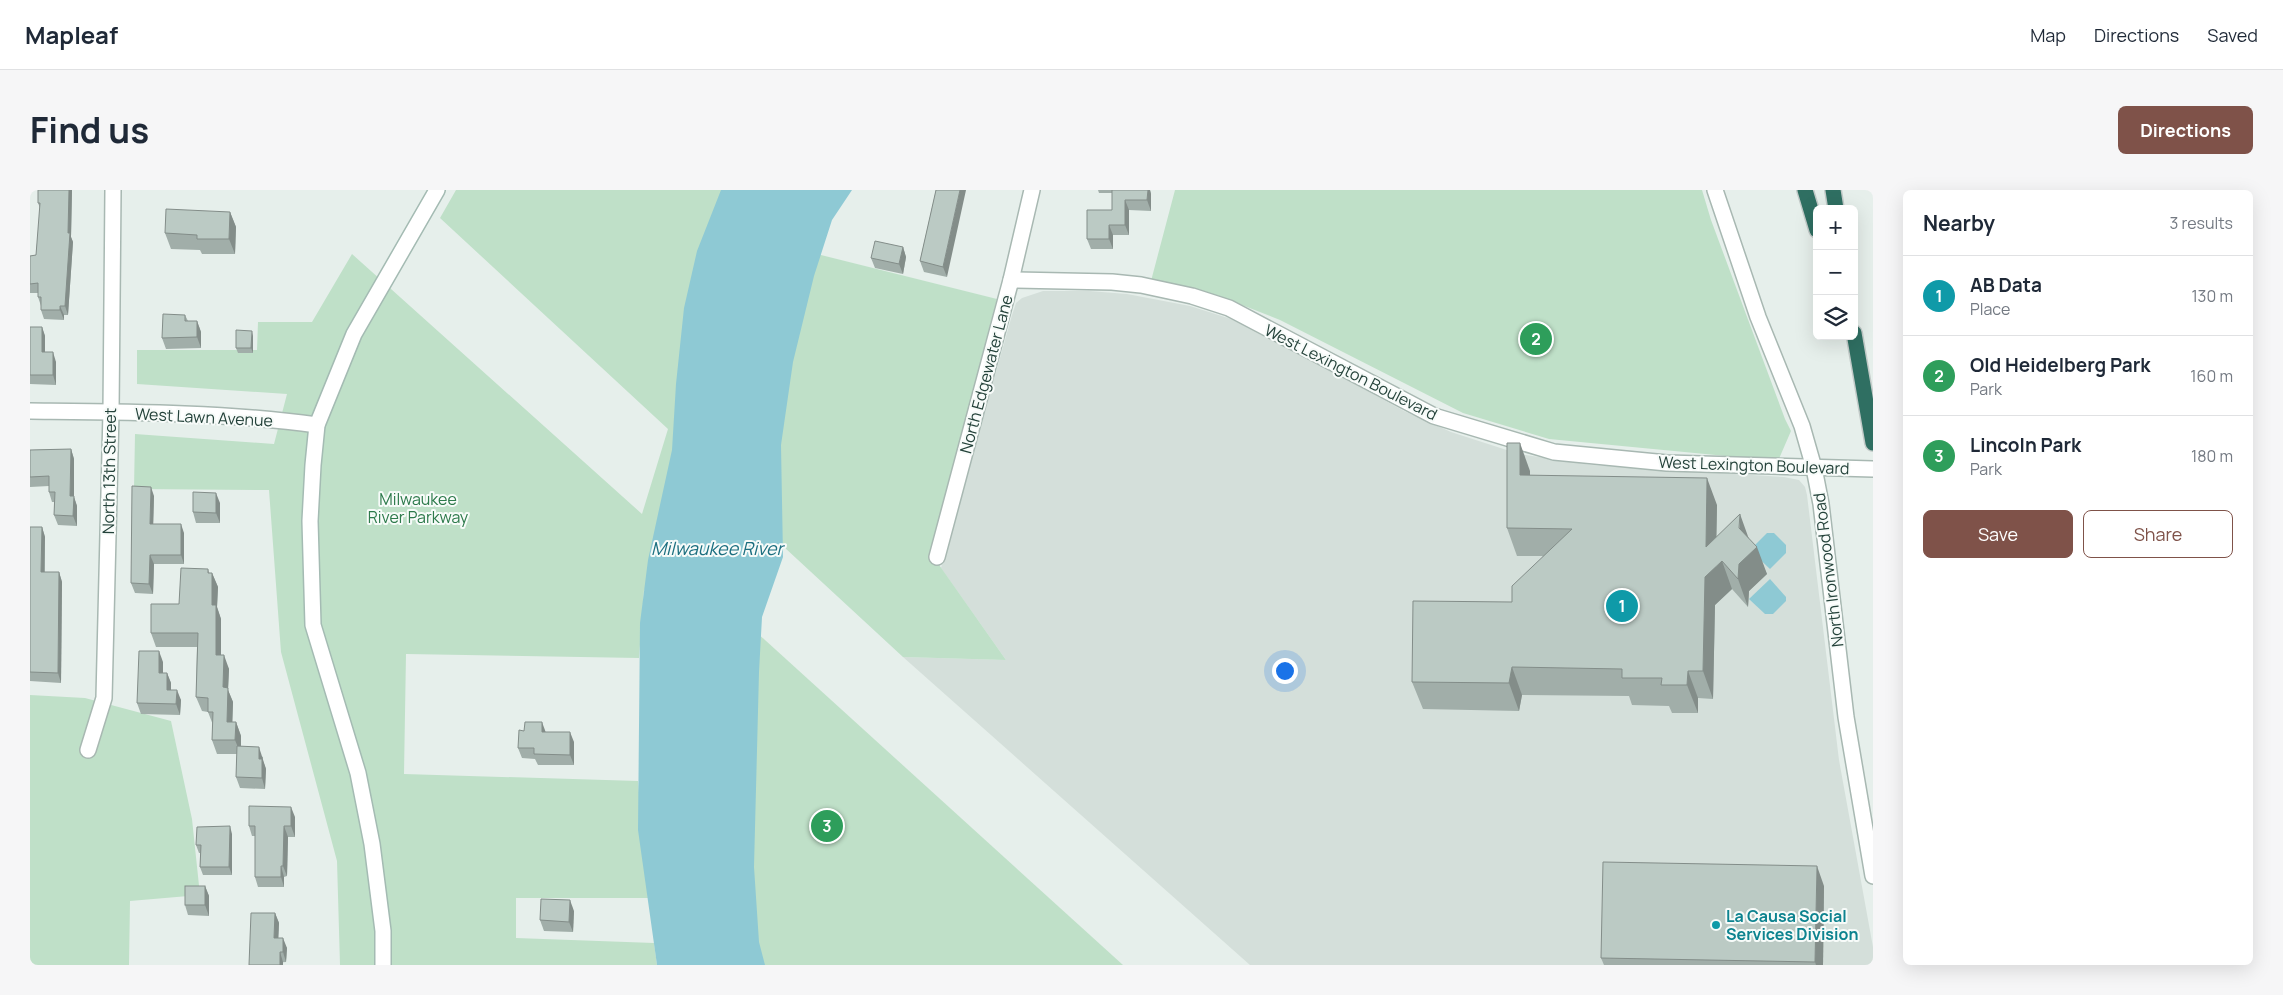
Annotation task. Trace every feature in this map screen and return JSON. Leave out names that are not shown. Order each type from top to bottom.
[{"type":"highway","points":[[1805,190],[1813,217]]},
{"type":"highway","points":[[1833,190],[1835,205]]},
{"type":"highway","points":[[1849,340],[1861,381]]},
{"type":"highway","points":[[1855,340],[1873,443]]},
{"type":"street","name":"North 13th Street","points":[[88,750],[104,698],[111,412],[113,190]]},
{"type":"street","points":[[383,965],[383,931],[372,844],[358,773],[313,625],[310,521],[317,425],[354,334],[437,190]]},
{"type":"street","name":"North Edgewater Lane","points":[[937,558],[1011,280],[1032,190]]},
{"type":"street","name":"North Ironwood Road","points":[[1715,190],[1758,317],[1802,426],[1814,468],[1821,504],[1846,717],[1873,876]]},
{"type":"street","name":"West Lexington Boulevard","points":[[1011,280],[1112,282],[1141,285],[1192,296],[1229,308],[1434,416],[1554,452],[1668,463],[1873,469]]},
{"type":"street","name":"West Lawn Avenue","points":[[30,410],[277,420],[317,425]]},
{"type":"shaded area","points":[[1043,291],[1089,291],[1127,294],[1190,306],[1228,318],[1262,333],[1404,411],[1451,432],[1519,454],[1592,465],[1784,477],[1799,480],[1805,487],[1807,495],[1839,760],[1873,947],[1873,965],[1250,965],[903,657],[1006,660],[941,568],[1016,303],[1022,298]]},
{"type":"green space","name":"Milwaukee River Parkway","points":[[456,190],[754,190],[821,255],[997,299],[930,552],[1006,660],[903,657],[771,535],[644,590],[639,658],[406,654],[404,774],[638,781],[648,898],[516,898],[516,938],[654,943],[657,965],[340,965],[337,861],[281,652],[269,490],[134,489],[135,434],[274,444],[287,394],[137,384],[137,350],[257,350],[258,322],[312,322],[352,254],[642,514],[668,429],[440,218]]},
{"type":"green space","points":[[1175,190],[1702,190],[1711,220],[1791,431],[1778,461],[1549,439],[1463,413],[1280,320],[1219,296],[1151,281]]},
{"type":"green space","points":[[744,621],[1123,965],[688,965]]},
{"type":"green space","points":[[30,695],[85,698],[171,721],[192,819],[200,895],[130,901],[129,965],[30,965]]},
{"type":"water","name":"Milwaukee River","points":[[721,190],[852,190],[832,220],[814,276],[793,362],[781,445],[783,557],[762,617],[759,672],[754,867],[759,942],[765,965],[657,965],[638,830],[640,623],[648,560],[672,450],[676,384],[684,308],[697,251]]},
{"type":"water","points":[[1767,533],[1774,533],[1786,545],[1786,553],[1770,569],[1750,550]]},
{"type":"water","points":[[1770,579],[1786,597],[1786,601],[1773,614],[1765,614],[1749,599]]},
{"type":"building","points":[[38,190],[69,190],[68,233],[70,233],[65,306],[60,306],[60,310],[41,310],[41,297],[38,297],[38,283],[30,284],[30,256],[36,255],[40,203],[38,203]]},
{"type":"building","points":[[936,190],[960,190],[943,267],[920,261]]},
{"type":"building","points":[[1112,190],[1148,190],[1147,200],[1125,200],[1125,225],[1109,225],[1109,239],[1087,239],[1087,210],[1112,210]]},
{"type":"building","points":[[166,209],[230,212],[229,239],[197,239],[197,235],[165,233]]},
{"type":"building","points":[[875,241],[903,247],[899,264],[871,258]]},
{"type":"building","points":[[163,314],[185,315],[185,321],[197,321],[197,337],[162,338]]},
{"type":"building","points":[[30,327],[42,327],[42,352],[53,352],[53,375],[30,375]]},
{"type":"building","points":[[236,330],[252,331],[251,348],[236,348]]},
{"type":"building","points":[[1507,443],[1520,443],[1520,475],[1707,478],[1706,547],[1740,514],[1739,528],[1757,547],[1739,564],[1738,579],[1722,561],[1705,577],[1703,671],[1688,671],[1687,685],[1661,685],[1662,678],[1622,678],[1622,669],[1512,667],[1509,683],[1412,682],[1413,601],[1512,602],[1512,586],[1572,529],[1507,528]]},
{"type":"building","points":[[71,449],[70,496],[74,496],[73,516],[54,515],[55,492],[49,492],[49,476],[30,477],[30,450]]},
{"type":"building","points":[[132,486],[151,487],[150,524],[181,524],[181,555],[150,555],[149,584],[131,583]]},
{"type":"building","points":[[193,492],[216,493],[216,513],[193,512]]},
{"type":"building","points":[[30,527],[42,527],[41,572],[59,572],[58,673],[30,672]]},
{"type":"building","points":[[181,568],[208,569],[208,573],[212,573],[212,605],[216,605],[216,655],[224,655],[223,687],[228,688],[227,722],[236,722],[235,740],[212,740],[213,712],[208,712],[208,698],[196,697],[198,633],[151,633],[151,604],[179,604]]},
{"type":"building","points":[[139,651],[159,651],[159,673],[167,673],[167,690],[177,690],[176,704],[137,703]]},
{"type":"building","points":[[525,722],[542,722],[542,732],[570,732],[570,755],[534,754],[534,748],[518,748],[519,730],[524,731]]},
{"type":"building","points":[[237,746],[259,747],[259,759],[262,759],[262,778],[236,777]]},
{"type":"building","points":[[249,806],[291,807],[291,826],[284,826],[281,877],[255,877],[255,826],[249,826]]},
{"type":"building","points":[[230,826],[229,867],[200,867],[201,845],[196,845],[197,827]]},
{"type":"building","name":"La Causa Social Services Division","points":[[1603,862],[1817,866],[1815,962],[1601,958]]},
{"type":"building","points":[[185,886],[205,886],[205,905],[185,905]]},
{"type":"building","points":[[541,899],[570,900],[569,922],[540,920]]},
{"type":"building","points":[[251,913],[275,913],[274,938],[283,938],[283,952],[280,952],[280,965],[249,965]]},
{"type":"place","name":"Old Heidelberg Park","points":[[1536,339]]},
{"type":"place","name":"AB Data","points":[[1622,606]]},
{"type":"place","name":"Lincoln Park","points":[[827,826]]},
{"type":"place","name":"La Causa Social Services Division","points":[[1716,925]]}]
